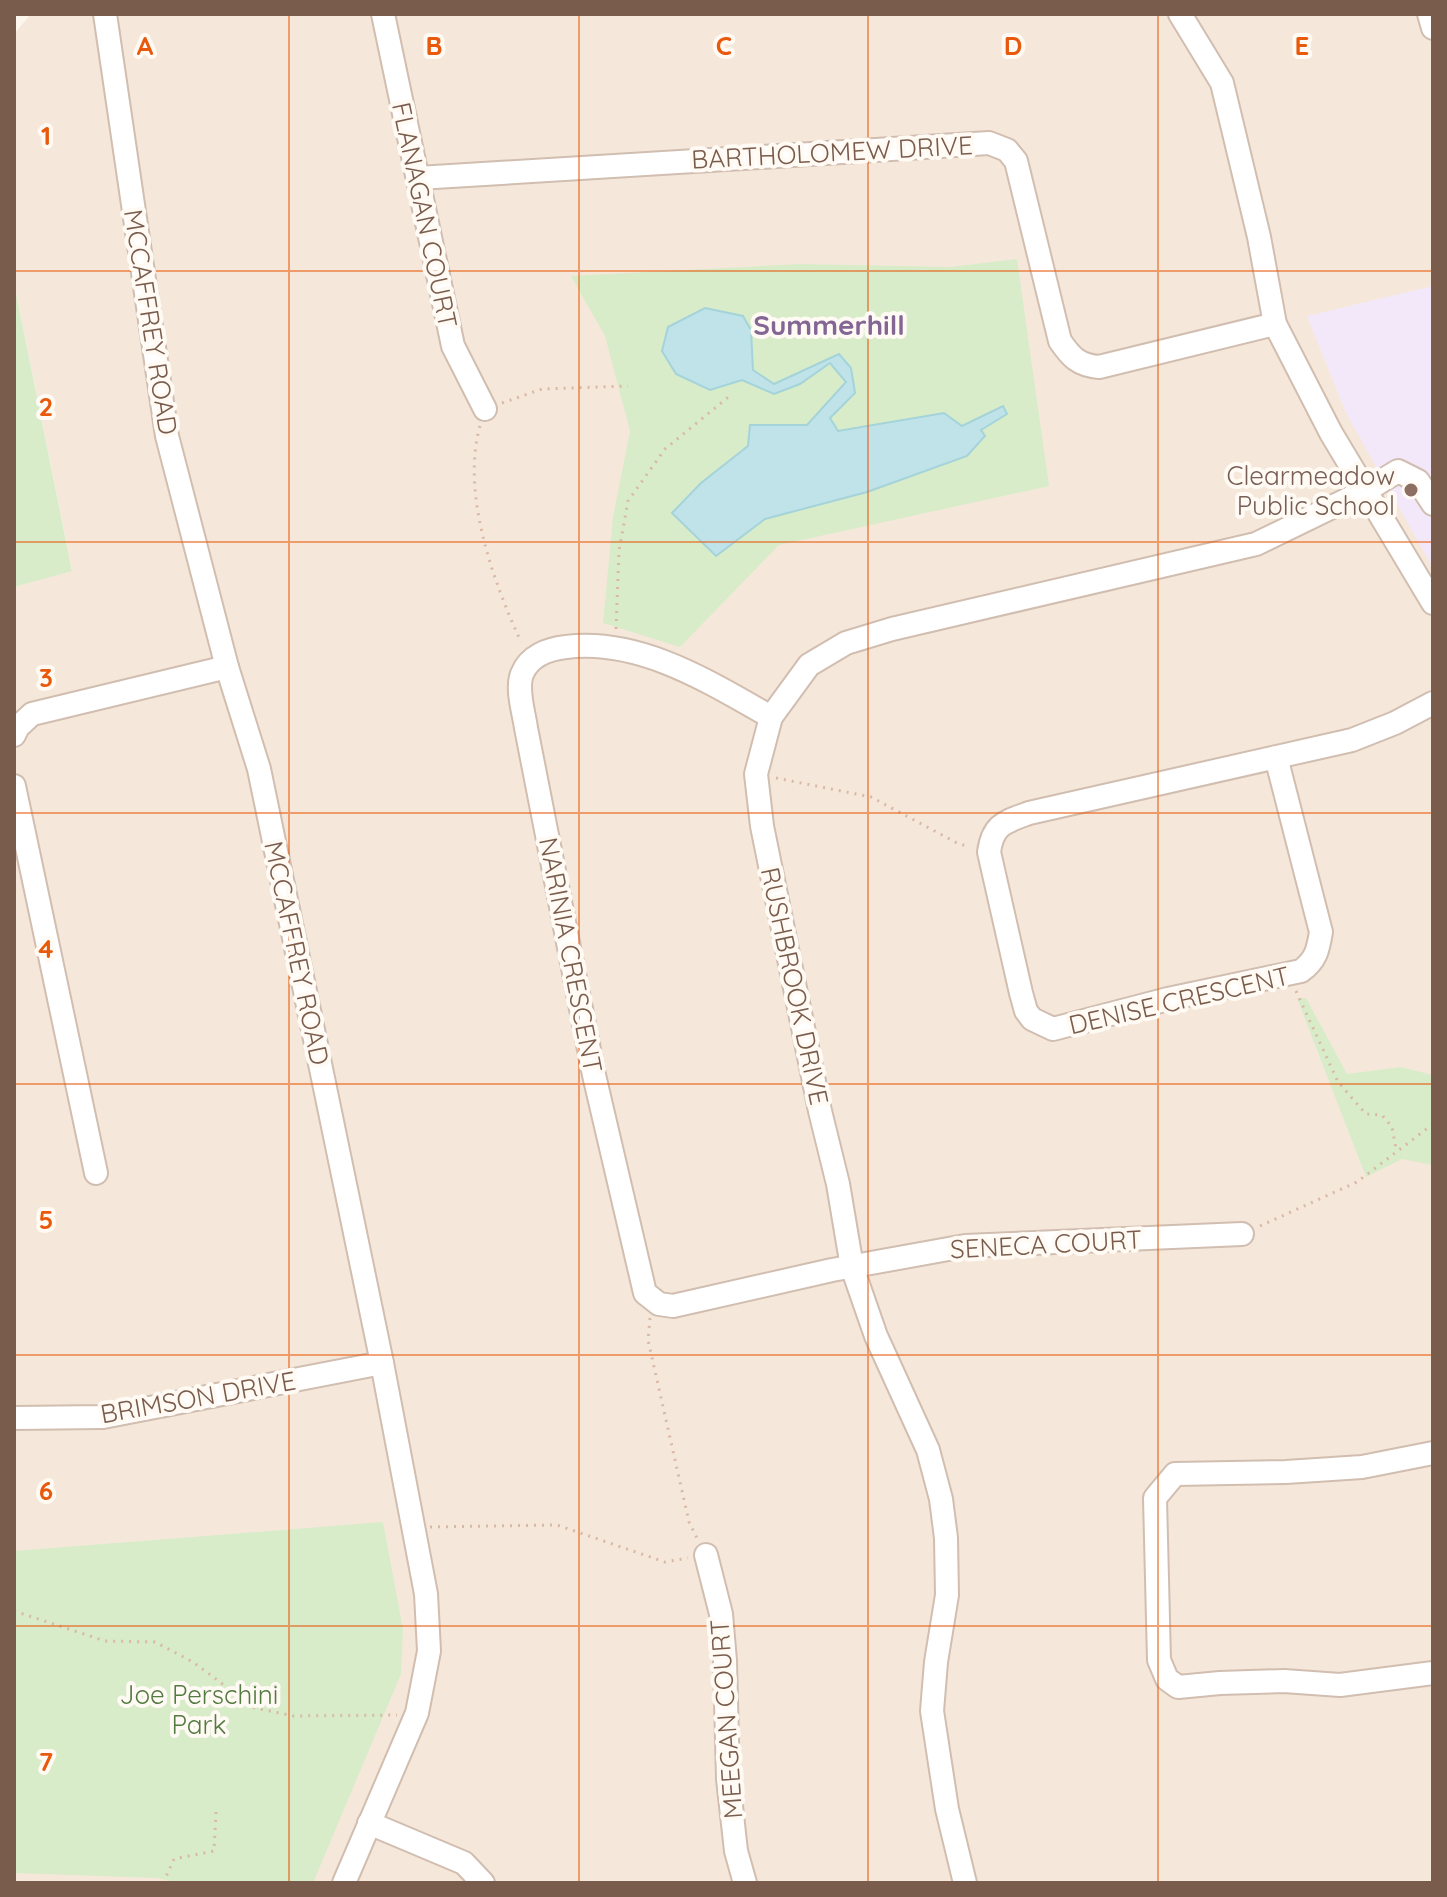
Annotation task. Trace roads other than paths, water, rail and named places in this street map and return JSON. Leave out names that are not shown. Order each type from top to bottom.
[{"type":"street","name":"MCCAFFREY ROAD","points":[[105,14],[167,436],[227,667],[259,769],[382,1363],[426,1594],[429,1651],[417,1713],[344,1883]]},
{"type":"street","name":"FLANAGAN COURT","points":[[383,14],[453,346],[485,409]]},
{"type":"street","points":[[1180,14],[1222,83],[1259,237],[1275,324],[1295,367],[1365,491],[1433,603]]},
{"type":"street","points":[[1429,14],[1433,28]]},
{"type":"street","name":"BARTHOLOMEW DRIVE","points":[[418,178],[989,143],[1007,150],[1016,161],[1060,341],[1073,359],[1084,366],[1099,367],[1275,324]]},
{"type":"street","name":"RUSHBROOK DRIVE","points":[[965,1883],[947,1809],[932,1711],[947,1595],[946,1538],[941,1499],[928,1450],[876,1336],[852,1267],[838,1184],[820,1111],[762,826],[756,774],[771,717],[809,665],[846,643],[892,629],[1256,544],[1365,491],[1398,471],[1418,481],[1433,504]]},
{"type":"street","name":"NARINIA CRESCENT","points":[[771,717],[678,669],[637,651],[615,646],[553,648],[530,660],[520,676],[529,744],[594,1075],[641,1285],[659,1304],[683,1305],[852,1267]]},
{"type":"street","points":[[14,735],[32,714],[227,667]]},
{"type":"street","points":[[1276,757],[1352,740],[1395,723],[1433,703]]},
{"type":"street","name":"DENISE CRESCENT","points":[[1276,757],[1321,932],[1318,951],[1312,963],[1301,971],[1168,999],[1069,1026],[1053,1029],[1032,1019],[1026,1011],[989,852],[995,830],[1005,822],[1029,813],[1276,757]]},
{"type":"street","points":[[14,786],[96,1173]]},
{"type":"street","name":"SENECA COURT","points":[[852,1267],[965,1246],[1242,1234]]},
{"type":"street","name":"BRIMSON DRIVE","points":[[14,1418],[103,1417],[382,1363]]},
{"type":"street","points":[[1433,1453],[1362,1467],[1175,1474],[1155,1498],[1159,1660],[1167,1679],[1178,1687],[1284,1681],[1340,1685],[1433,1673]]},
{"type":"street","name":"MEEGAN COURT","points":[[706,1555],[721,1614],[728,1779],[736,1851],[745,1883]]},
{"type":"street","points":[[369,1823],[464,1863],[483,1883]]},
{"type":"water","points":[[705,308],[743,316],[751,330],[753,370],[774,384],[839,354],[851,368],[855,393],[830,418],[838,431],[944,413],[962,426],[1003,406],[1007,414],[981,430],[985,436],[967,456],[867,492],[765,519],[716,556],[672,513],[701,483],[748,446],[750,425],[807,425],[846,382],[830,363],[800,384],[774,394],[742,380],[710,390],[676,374],[662,351],[668,327]]},
{"type":"place","name":"Clearmeadow Public School","points":[[1411,490]]},
{"type":"district","name":"Summerhill","points":[[829,324]]},
{"type":"park label","name":"Joe Perschini Park","points":[[199,1709]]}]
